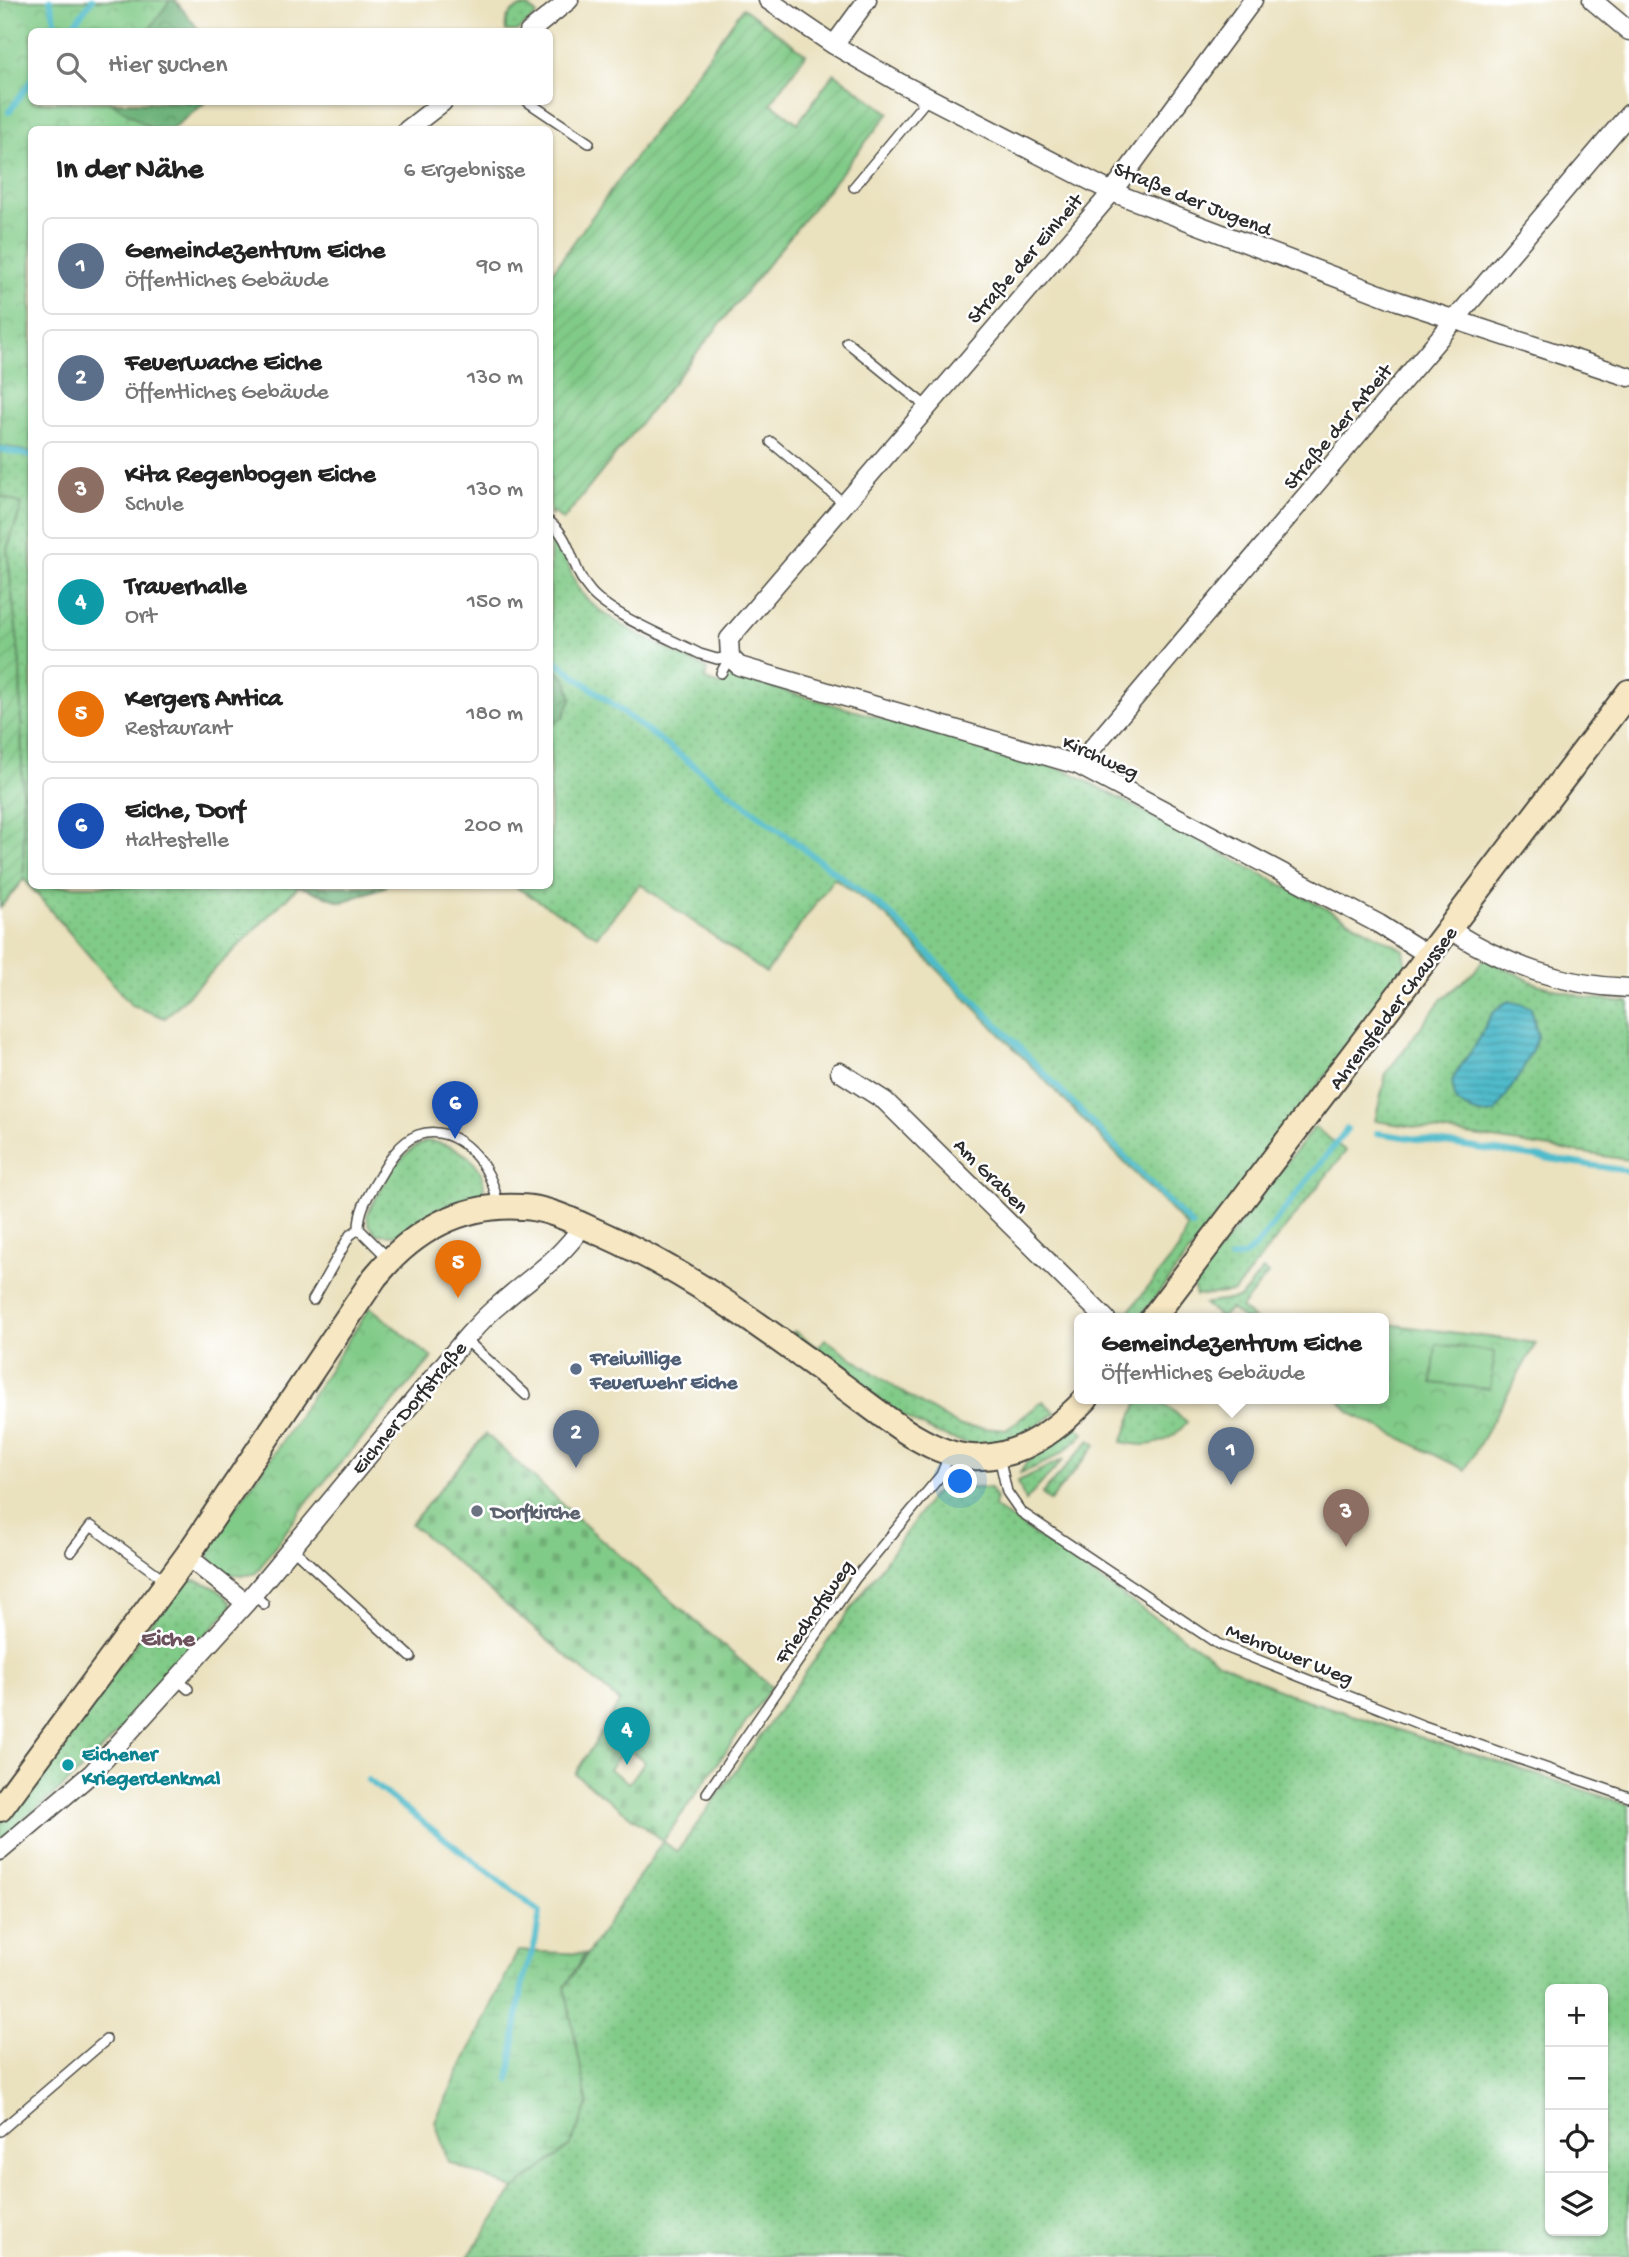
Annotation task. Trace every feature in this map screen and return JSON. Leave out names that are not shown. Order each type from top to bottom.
[{"type":"main road","name":"Ahrensfelder Chaussee","points":[[1157,1313],[1629,692]]},
{"type":"main road","points":[[0,1809],[187,1556],[390,1259],[404,1244],[444,1221],[471,1211],[497,1207],[533,1209],[583,1225],[688,1277],[898,1426],[950,1452],[970,1458],[999,1456],[1053,1430],[1081,1404]]},
{"type":"street","points":[[534,28],[569,0]]},
{"type":"street","name":"Straße der Jugend","points":[[768,0],[834,45],[928,98],[1112,192],[1456,321],[1629,377]]},
{"type":"street","points":[[834,45],[867,0]]},
{"type":"street","name":"Straße der Einheit","points":[[726,665],[729,639],[1112,192],[1253,0]]},
{"type":"street","points":[[1591,0],[1629,31]]},
{"type":"street","points":[[413,126],[439,105]]},
{"type":"street","name":"Straße der Arbeit","points":[[1078,765],[1629,114]]},
{"type":"street","name":"Kirchweg","points":[[726,665],[739,666],[1078,765],[1379,924],[1430,956]]},
{"type":"street","points":[[1450,930],[1483,951],[1531,971],[1588,985],[1629,988]]},
{"type":"street","name":"Am Graben","points":[[840,1072],[885,1101],[1100,1313]]},
{"type":"street","name":"Eichner Dorfstraße","points":[[0,1851],[92,1773],[183,1684],[465,1339],[499,1305],[570,1246],[583,1225]]},
{"type":"street","points":[[187,1556],[254,1600]]},
{"type":"lane","points":[[854,187],[928,98]]},
{"type":"lane","points":[[532,105],[589,143]]},
{"type":"lane","points":[[847,342],[927,407]]},
{"type":"lane","points":[[771,442],[846,505]]},
{"type":"lane","points":[[553,525],[567,539],[579,575],[591,593],[726,665]]},
{"type":"lane","points":[[390,1259],[359,1229],[359,1215],[391,1157],[402,1145],[417,1136],[437,1132],[450,1135],[476,1156],[492,1180],[497,1207]]},
{"type":"lane","points":[[313,1300],[350,1235],[359,1229]]},
{"type":"lane","points":[[465,1339],[526,1395]]},
{"type":"lane","name":"Friedhofsweg","points":[[707,1793],[855,1579],[941,1475],[950,1452]]},
{"type":"lane","name":"Mehrower Weg","points":[[999,1456],[1007,1492],[1021,1512],[1218,1644],[1424,1726],[1629,1797]]},
{"type":"lane","points":[[71,1552],[91,1526],[168,1582]]},
{"type":"lane","points":[[292,1548],[411,1657]]},
{"type":"lane","points":[[0,2131],[106,2040]]},
{"type":"green space","points":[[0,0],[175,0],[198,28],[28,28],[28,99]]},
{"type":"green space","points":[[0,0],[170,0],[150,28],[28,28],[28,105],[115,105],[147,126],[28,126],[28,451],[0,446]]},
{"type":"green space","points":[[529,7],[537,15],[521,28],[506,28],[509,16],[514,11]]},
{"type":"green space","points":[[743,8],[806,54],[771,103],[798,123],[834,73],[889,113],[563,520],[553,512],[553,271]]},
{"type":"green space","points":[[30,105],[202,105],[176,126],[36,126]]},
{"type":"green space","points":[[0,446],[28,451],[28,884],[24,879],[20,664],[7,549],[22,505],[0,496]]},
{"type":"green space","points":[[0,496],[22,504],[7,549],[20,664],[24,879],[0,908]]},
{"type":"green space","points":[[553,533],[560,543],[576,585],[591,603],[621,624],[707,669],[705,680],[721,685],[725,674],[1068,771],[1404,950],[1407,970],[1143,1313],[1118,1313],[1112,1309],[1129,1311],[1178,1250],[1187,1227],[885,915],[834,878],[766,973],[640,884],[597,936],[519,889],[553,889]]},
{"type":"green space","points":[[553,668],[566,679],[572,698],[563,718],[553,723]]},
{"type":"green space","points":[[32,889],[296,889],[165,1018],[131,1005]]},
{"type":"green space","points":[[307,889],[379,889],[342,902]]},
{"type":"green space","points":[[307,889],[374,889],[342,902]]},
{"type":"green space","points":[[1484,958],[1537,984],[1587,998],[1629,1002],[1629,1160],[1375,1121],[1386,1074],[1441,1000],[1474,972]]},
{"type":"green space","points":[[1314,1127],[1346,1151],[1234,1292],[1196,1296],[1193,1284]]},
{"type":"green space","points":[[427,1141],[446,1145],[465,1154],[479,1168],[484,1188],[479,1195],[436,1210],[396,1235],[376,1234],[368,1223],[367,1214],[398,1162],[416,1146]]},
{"type":"green space","points":[[1263,1270],[1268,1274],[1241,1308],[1247,1313],[1236,1313],[1230,1308],[1226,1313],[1215,1313],[1204,1304],[1240,1298]]},
{"type":"green space","points":[[370,1307],[432,1358],[310,1498],[256,1573],[240,1575],[223,1572],[211,1562],[208,1545],[273,1455]]},
{"type":"green space","points":[[1389,1324],[1536,1343],[1465,1470],[1350,1413],[1342,1404],[1389,1404]]},
{"type":"green space","points":[[794,1331],[818,1348],[825,1339],[900,1391],[959,1426],[1006,1430],[1043,1401],[1056,1413],[1024,1433],[998,1443],[965,1442],[913,1422],[886,1405],[793,1338]]},
{"type":"green space","points":[[1436,1344],[1495,1352],[1490,1389],[1432,1383]]},
{"type":"green space","points":[[1137,1404],[1164,1404],[1187,1422],[1173,1435],[1158,1443],[1141,1445],[1122,1442]]},
{"type":"green space","points":[[1077,1427],[1084,1433],[1063,1452],[1020,1473],[1027,1462]]},
{"type":"green space","points":[[486,1434],[587,1527],[771,1687],[663,1841],[575,1774],[620,1702],[411,1524]],"holes":[[[626,1747],[645,1762],[629,1783],[609,1769]]]},
{"type":"green space","points":[[1090,1440],[1096,1445],[1050,1501],[1042,1494]]},
{"type":"green space","points":[[1064,1459],[1025,1501],[1018,1481]]},
{"type":"green space","points":[[949,1482],[970,1488],[990,1488],[996,1498],[994,1507],[1219,1662],[1291,1695],[1629,1805],[1629,2257],[468,2257],[514,2189],[570,2146],[565,1987],[663,1841],[677,1852],[932,1496]]},
{"type":"green space","points":[[196,1580],[217,1589],[226,1596],[232,1606],[112,1739],[71,1780],[0,1840],[0,1824],[182,1582]]},
{"type":"green space","points":[[518,1951],[585,1954],[565,1987],[588,2105],[570,2146],[514,2189],[448,2162],[435,2121]]},
{"type":"water","points":[[1509,1001],[1531,1007],[1538,1037],[1522,1071],[1496,1112],[1475,1113],[1456,1102],[1452,1081],[1492,1014]]},
{"type":"waterway","points":[[50,0],[57,28]]},
{"type":"waterway","points":[[71,28],[92,0]]},
{"type":"waterway","points":[[9,112],[28,85]]},
{"type":"waterway","points":[[0,449],[28,455]]},
{"type":"waterway","points":[[553,659],[890,914],[1192,1226]]},
{"type":"waterway","points":[[1231,1258],[1244,1256],[1257,1245],[1347,1129]]},
{"type":"waterway","points":[[1377,1133],[1629,1171]]},
{"type":"waterway","points":[[368,1780],[540,1912],[535,1943],[523,1980],[509,2080]]},
{"type":"place","name":"Eiche, Dorf","points":[[455,1139]]},
{"type":"place","name":"Kergers Antica","points":[[458,1298]]},
{"type":"place","name":"Freiwillige Feuerwehr Eiche","points":[[576,1369]]},
{"type":"place","name":"Feuerwache Eiche","points":[[576,1468]]},
{"type":"place","name":"Gemeindezentrum Eiche","points":[[1231,1485]]},
{"type":"place","name":"Dorfkirche","points":[[477,1511]]},
{"type":"place","name":"Kita Regenbogen Eiche","points":[[1346,1547]]},
{"type":"place","name":"Eichener Kriegerdenkmal","points":[[68,1765]]},
{"type":"place","name":"Trauerhalle","points":[[627,1765]]},
{"type":"district","name":"Eiche","points":[[168,1637]]}]
